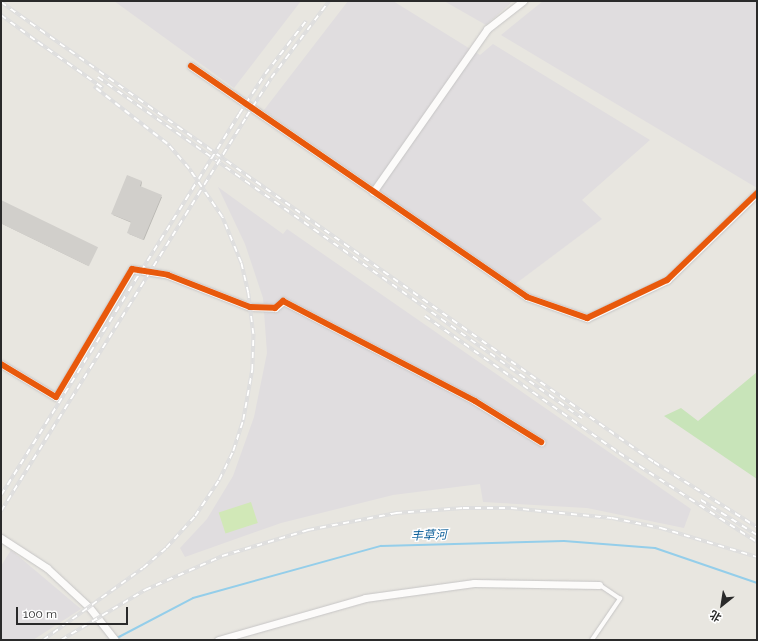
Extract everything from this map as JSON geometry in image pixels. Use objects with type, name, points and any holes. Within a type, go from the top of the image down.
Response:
[{"type":"street","points":[[373,192],[487,30],[522,1]]},
{"type":"street","points":[[191,66],[527,298],[587,318],[668,280],[757,193]]},
{"type":"street","points":[[1,364],[56,397],[132,269],[168,275],[250,307],[275,308],[283,301],[475,401],[541,442]]},
{"type":"street","points":[[1,538],[48,568],[105,624],[115,640]]},
{"type":"street","points":[[218,640],[366,598],[474,583],[599,585]]},
{"type":"lane","points":[[592,640],[620,599],[599,585]]},
{"type":"shaded area","points":[[114,1],[301,1],[234,88]]},
{"type":"shaded area","points":[[348,1],[393,1],[480,55],[493,44],[650,140],[582,200],[602,219],[514,285],[264,110]]},
{"type":"shaded area","points":[[444,1],[513,1],[486,25]]},
{"type":"shaded area","points":[[543,1],[757,1],[757,188],[501,35]]},
{"type":"shaded area","points":[[218,187],[283,234],[287,229],[691,509],[684,528],[587,508],[483,502],[480,484],[393,495],[281,523],[185,557],[180,548],[207,519],[233,476],[254,417],[267,353],[263,298],[245,244]]},
{"type":"shaded area","points":[[11,550],[81,609],[33,640],[1,640],[1,566]]},
{"type":"green space","points":[[757,372],[757,479],[664,416],[681,408],[698,421]]},
{"type":"green space","points":[[251,502],[258,523],[225,533],[219,513]]},
{"type":"building","points":[[127,175],[142,181],[140,186],[162,195],[143,240],[127,233],[131,222],[111,214]]},
{"type":"building","points":[[1,200],[98,247],[89,266],[1,223]]},
{"type":"waterway","name":"丰草河","points":[[115,639],[193,598],[381,546],[564,541],[655,548],[757,583]]},
{"type":"railway","points":[[1,511],[271,78],[329,1]]},
{"type":"railway","points":[[1,2],[654,462],[757,527]]},
{"type":"railway","points":[[1,15],[42,45]]},
{"type":"railway","points":[[1,495],[239,114],[265,74],[306,21]]},
{"type":"railway","points":[[38,42],[103,88]]},
{"type":"railway","points":[[98,77],[582,418]]},
{"type":"railway","points":[[43,640],[143,568],[166,548],[195,516],[219,480],[233,451],[243,420],[252,370],[253,334],[248,293],[241,263],[222,217],[189,169],[167,144],[94,87]]},
{"type":"railway","points":[[425,316],[619,453],[757,542]]},
{"type":"railway","points":[[701,500],[757,535]]},
{"type":"railway","points":[[61,640],[145,590],[222,556],[308,530],[396,513],[463,508],[511,508],[612,518],[661,528],[757,557]]},
{"type":"cycle path","points":[[191,66],[527,297],[587,318],[667,280],[757,193]]},
{"type":"cycle path","points":[[1,364],[56,397],[132,269],[168,275],[250,307],[275,308],[283,301],[475,401],[541,442]]}]
